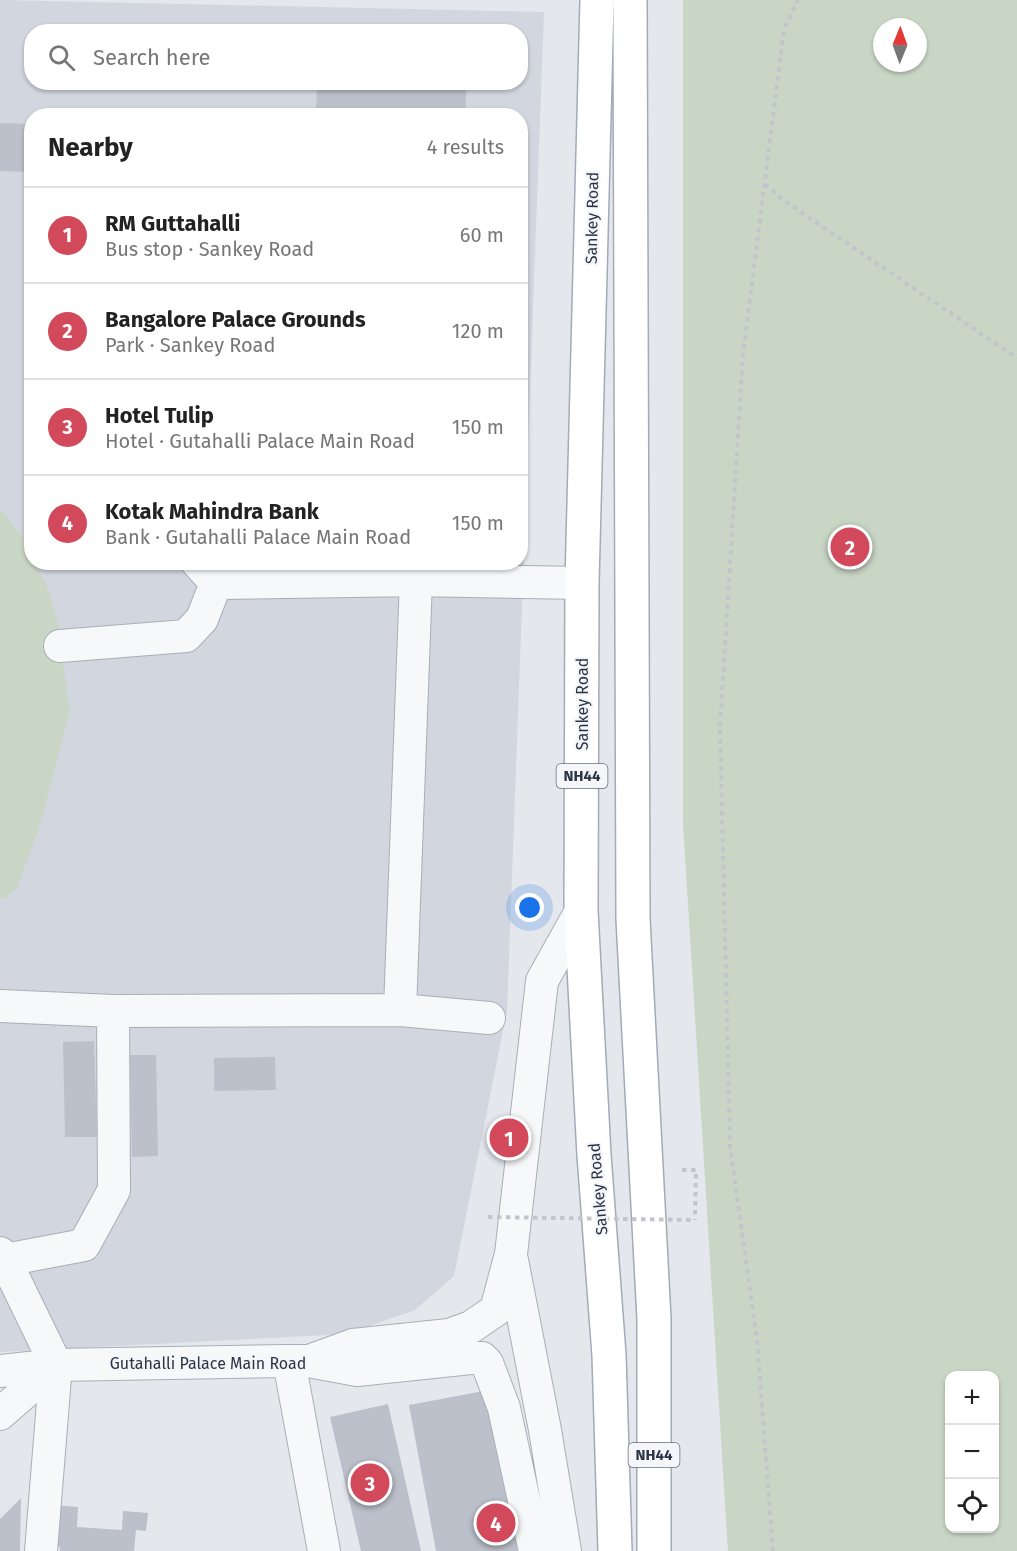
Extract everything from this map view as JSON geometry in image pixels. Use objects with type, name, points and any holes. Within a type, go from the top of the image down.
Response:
[{"type":"main road","name":"Sankey Road","points":[[597,0],[582,583],[581,911],[594,1155],[609,1355],[615,1551]]},
{"type":"main road","name":"NH44","points":[[630,0],[633,919],[654,1319],[654,1551]]},
{"type":"street","points":[[60,646],[186,636],[202,619],[206,573],[582,583]]},
{"type":"street","points":[[400,1010],[416,580]]},
{"type":"street","points":[[324,1551],[298,1361],[353,1345],[448,1335],[471,1327],[496,1310],[511,1254],[542,981],[581,911]]},
{"type":"street","points":[[0,1006],[113,1011],[400,1010],[489,1018]]},
{"type":"street","points":[[41,1551],[56,1365],[3,1257],[84,1245],[114,1190],[113,1011]]},
{"type":"street","points":[[511,1254],[545,1430],[565,1551]]},
{"type":"street","name":"Gutahalli Palace Main Road","points":[[0,1371],[56,1365],[298,1361],[357,1370],[482,1358],[487,1363],[504,1408],[535,1551]]},
{"type":"street","points":[[0,1414],[56,1365]]},
{"type":"path","points":[[773,1551],[757,1340],[730,1146],[720,727],[743,356],[784,29],[798,0]]},
{"type":"path","points":[[765,184],[783,200],[1017,358]]},
{"type":"path","points":[[488,1217],[695,1220],[696,1170],[682,1170]]},
{"type":"shaded area","points":[[0,0],[544,12],[528,444],[528,108],[24,108],[24,570],[523,570],[507,1011],[454,1276],[415,1310],[346,1334],[0,1352]]},
{"type":"green space","points":[[683,0],[1017,0],[1017,1551],[728,1551],[683,823]]},
{"type":"green space","points":[[0,509],[24,540],[24,570],[38,570],[48,589],[61,632],[60,646],[70,710],[40,826],[17,888],[4,898],[0,898]]},
{"type":"building","points":[[317,90],[466,90],[466,108],[316,108]]},
{"type":"building","points":[[0,123],[24,124],[24,172],[0,171]]},
{"type":"building","points":[[94,1041],[97,1137],[65,1137],[63,1042]]},
{"type":"building","points":[[130,1055],[156,1055],[158,1156],[132,1157]]},
{"type":"building","points":[[275,1057],[276,1090],[214,1091],[214,1058]]},
{"type":"building","points":[[489,1390],[518,1551],[436,1551],[409,1405]]},
{"type":"building","points":[[388,1404],[421,1551],[361,1551],[330,1417]]},
{"type":"building","points":[[21,1498],[20,1551],[0,1551],[0,1519]]},
{"type":"building","points":[[53,1505],[78,1507],[77,1527],[122,1530],[123,1511],[148,1513],[146,1531],[136,1530],[134,1551],[60,1551],[60,1547],[44,1546]]},
{"type":"place","name":"Bangalore Palace Grounds","points":[[850,547]]},
{"type":"place","name":"RM Guttahalli","points":[[509,1138]]},
{"type":"place","name":"Hotel Tulip","points":[[370,1483]]},
{"type":"place","name":"Kotak Mahindra Bank","points":[[496,1523]]}]
